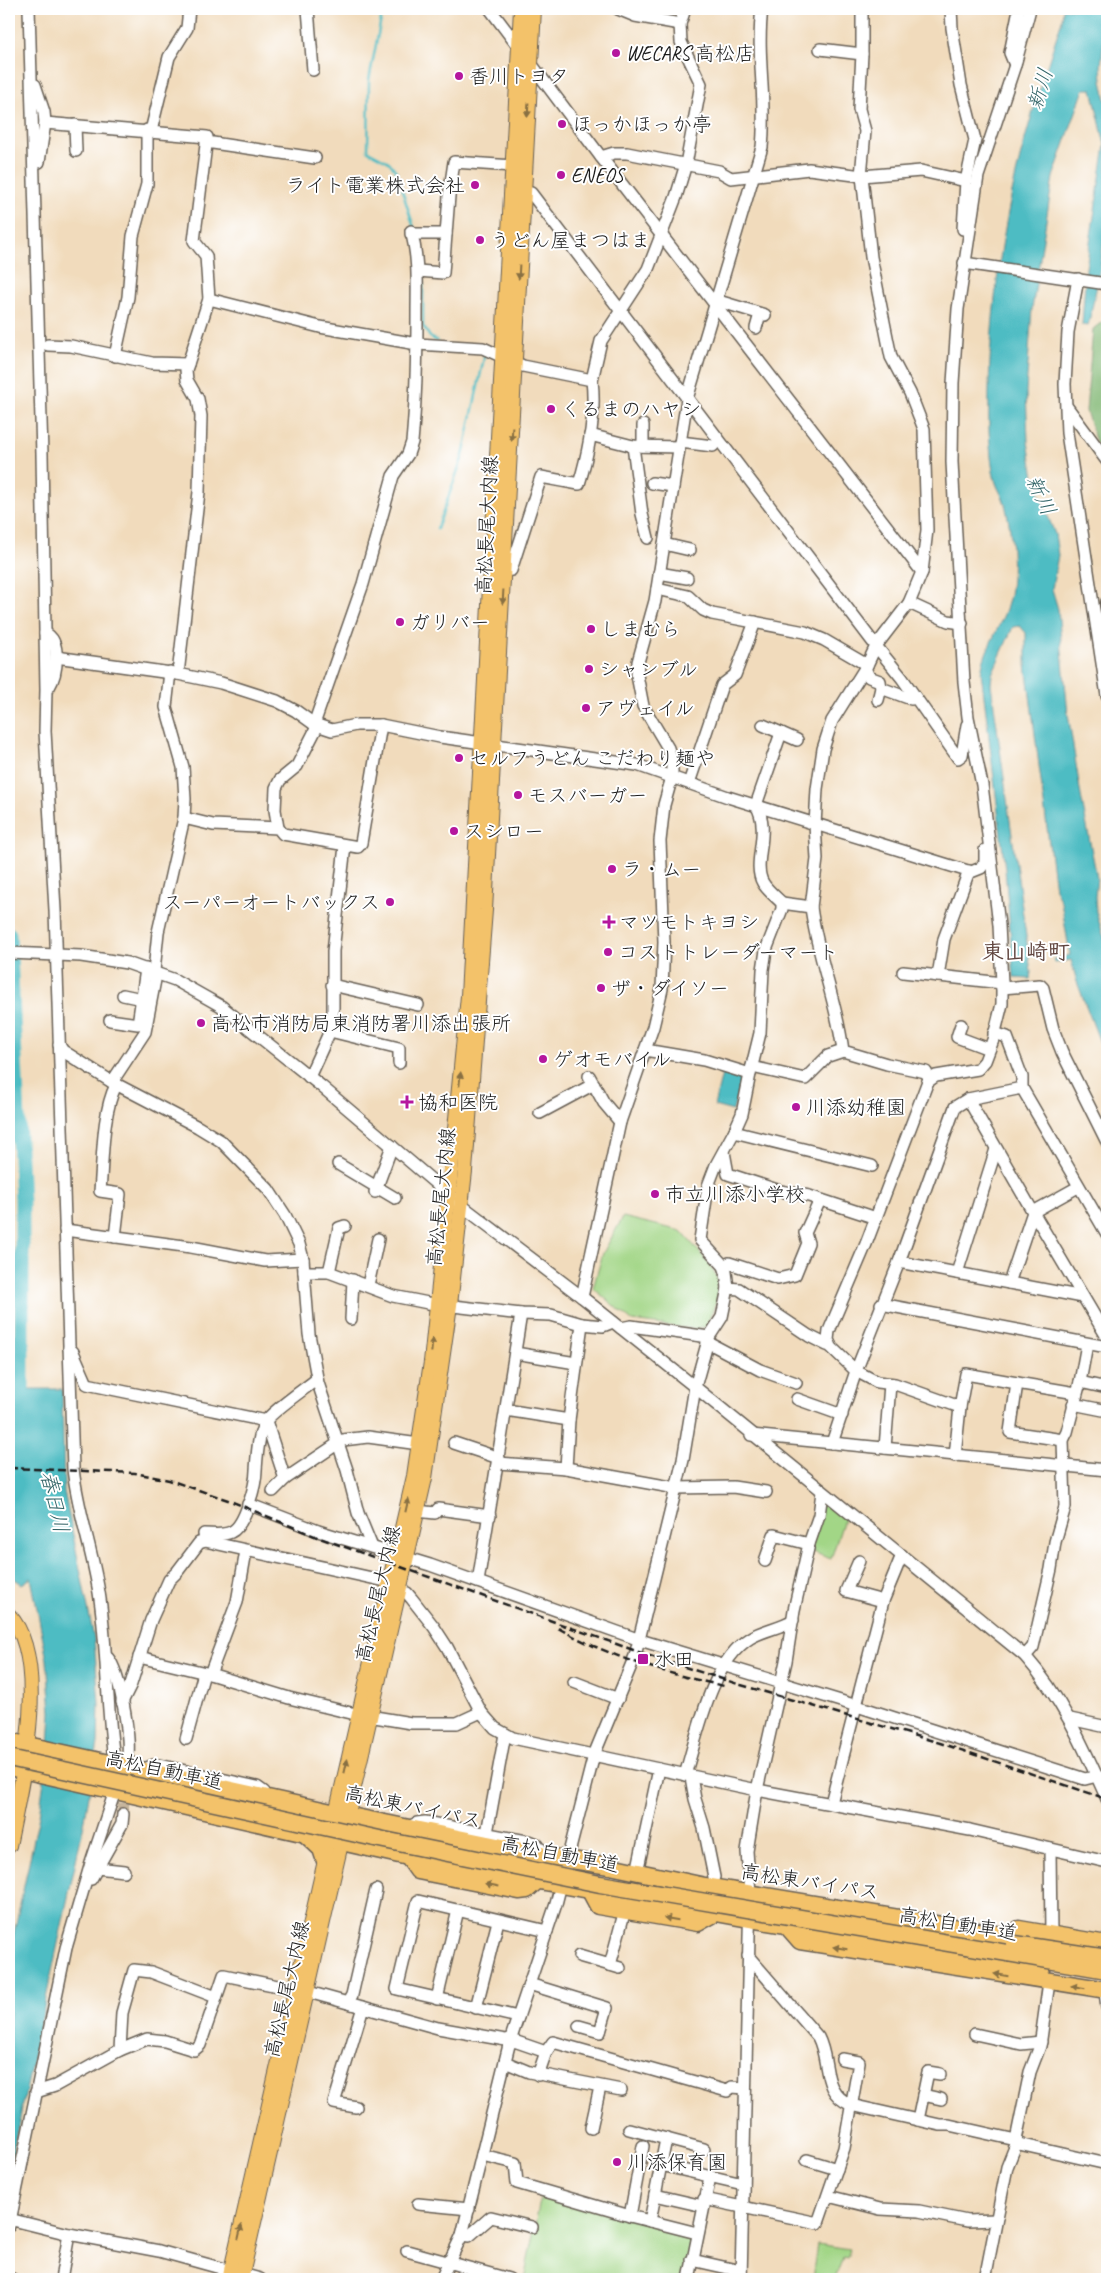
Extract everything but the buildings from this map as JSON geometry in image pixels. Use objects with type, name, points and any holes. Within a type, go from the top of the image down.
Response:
[{"type":"highway","name":"高松東バイパス","points":[[9,1741],[265,1798],[546,1856],[709,1882],[750,1894],[777,1899],[1107,1952]]},
{"type":"highway","name":"高松自動車道","points":[[9,1749],[142,1780],[384,1831],[601,1873],[772,1905],[1107,1958]]},
{"type":"highway","name":"高松自動車道","points":[[9,1758],[384,1840],[600,1884],[1107,1970]]},
{"type":"highway","points":[[22,1770],[408,1857],[786,1925],[1107,1992]]},
{"type":"highway","points":[[304,1833],[321,1849],[325,1861]]},
{"type":"highway","points":[[592,1863],[609,1858],[691,1872],[709,1882]]},
{"type":"highway","points":[[590,1891],[598,1906],[698,1924],[716,1913]]},
{"type":"highway","points":[[777,1899],[789,1891],[797,1891],[1107,1944]]},
{"type":"highway","points":[[954,1960],[1049,1982],[1107,1992]]},
{"type":"main road","name":"高松長尾大内線","points":[[402,1556],[419,1444],[448,1192],[468,996],[504,571],[513,166],[522,9]]},
{"type":"main road","name":"高松長尾大内線","points":[[236,2276],[394,1586],[417,1511],[431,1442],[450,1305],[461,1205],[480,988],[488,743],[509,360],[524,191],[534,9]]},
{"type":"main road","points":[[9,1846],[22,1770],[33,1747],[30,1729],[27,1650],[12,1619]]},
{"type":"main road","name":"高松長尾大内線","points":[[301,1991],[325,1861],[336,1840]]},
{"type":"street","points":[[29,9],[40,380],[46,690],[45,731],[53,955],[59,1045],[73,1469],[76,1494],[95,1568],[106,1656],[111,1765]]},
{"type":"street","points":[[115,356],[128,297],[133,236],[147,184],[149,130],[169,57],[187,28],[189,9]]},
{"type":"street","points":[[308,9],[313,70]]},
{"type":"street","points":[[490,9],[601,157],[662,233],[922,572]]},
{"type":"street","points":[[618,9],[635,16],[680,24]]},
{"type":"street","points":[[504,571],[511,570],[542,476],[579,484],[590,435],[594,398],[592,380],[602,341],[648,269],[685,166],[701,84],[680,42],[680,24],[685,9]]},
{"type":"street","points":[[582,1296],[620,1122],[653,1027],[662,988],[664,942],[660,841],[664,805],[672,777],[671,756],[643,706],[637,675],[638,662],[660,573],[687,399],[762,147],[764,128],[760,31],[762,9]]},
{"type":"street","points":[[844,1051],[833,995],[814,932],[811,907],[817,859],[815,825],[823,749],[832,721],[866,667],[876,646],[909,603],[922,572],[927,530],[924,430],[910,393],[891,357],[871,256],[862,176],[865,131],[859,109],[862,9]]},
{"type":"street","points":[[951,9],[961,85],[976,140],[966,181],[963,232],[967,245]]},
{"type":"street","points":[[1015,65],[1010,53],[1019,9]]},
{"type":"street","points":[[830,1344],[829,1331],[833,1318],[876,1218],[923,1091],[930,1080],[936,1076],[978,1069],[985,1061],[1002,1004],[996,896],[982,785],[968,717],[964,682],[953,432],[953,383],[958,309],[968,264],[967,245],[978,176],[1015,65],[1030,9]]},
{"type":"street","points":[[820,48],[862,54]]},
{"type":"street","points":[[31,74],[44,112],[45,123],[38,164],[34,172]]},
{"type":"street","points":[[45,123],[149,130],[207,137],[194,241],[206,256],[209,298],[188,364],[186,380],[198,399],[201,416],[200,473],[174,673],[166,707],[183,767],[186,799],[184,818],[142,999],[138,1024],[110,1020]]},
{"type":"street","points":[[75,125],[76,151]]},
{"type":"street","points":[[206,142],[315,158]]},
{"type":"street","points":[[601,157],[614,153],[627,153],[679,162],[685,166],[719,171],[731,178],[809,169],[862,176],[921,171],[966,181]]},
{"type":"street","points":[[418,271],[443,273],[454,162],[513,166]]},
{"type":"street","points":[[524,191],[531,193],[916,698],[958,758],[962,755],[968,717]]},
{"type":"street","points":[[381,725],[361,843],[358,847],[283,834],[278,828],[275,810],[276,788],[280,780],[296,766],[316,724],[363,584],[393,476],[408,454],[412,442],[418,344],[418,271],[416,248],[411,232],[446,234]]},
{"type":"street","points":[[968,264],[1103,284]]},
{"type":"street","points":[[1077,279],[1068,332],[1065,384],[1067,433],[1107,696]]},
{"type":"street","points":[[209,298],[320,327],[418,344],[483,348],[509,360],[592,380]]},
{"type":"street","points":[[715,302],[763,315],[756,328]]},
{"type":"street","points":[[37,316],[42,322],[48,345],[44,371],[40,380]]},
{"type":"street","points":[[48,345],[71,346],[152,363],[188,364]]},
{"type":"street","points":[[1067,407],[1107,461]]},
{"type":"street","points":[[643,424],[638,446],[642,514],[648,538]]},
{"type":"street","points":[[590,435],[638,446],[713,446]]},
{"type":"street","points":[[652,483],[673,486]]},
{"type":"street","points":[[664,544],[690,550]]},
{"type":"street","points":[[660,573],[687,578]]},
{"type":"street","points":[[657,589],[688,596],[703,610],[712,614],[806,632],[824,640],[866,667],[869,677],[880,681],[881,688],[878,700]]},
{"type":"street","points":[[1101,648],[1105,637],[1105,605],[1107,602]]},
{"type":"street","points":[[909,603],[948,620],[962,623]]},
{"type":"street","points":[[689,783],[722,685],[735,675],[755,622]]},
{"type":"street","points":[[45,632],[53,640],[56,656],[53,679],[46,690]]},
{"type":"street","points":[[56,656],[174,673],[221,683],[261,695],[296,711],[316,724],[332,730],[356,725],[381,725],[637,765],[815,825],[969,871],[981,868],[985,862],[987,826]]},
{"type":"street","points":[[881,688],[911,699],[916,698]]},
{"type":"street","points":[[763,725],[797,740]]},
{"type":"street","points":[[781,733],[756,806],[763,822],[760,872],[763,883],[782,903],[811,907]]},
{"type":"street","points":[[184,818],[213,824],[278,828]]},
{"type":"street","points":[[309,1076],[330,1031],[333,1012],[333,951],[345,846]]},
{"type":"street","points":[[981,868],[996,896]]},
{"type":"street","points":[[938,976],[944,939],[969,871]]},
{"type":"street","points":[[466,2235],[468,2209],[510,2041],[561,1886],[594,1755],[640,1640],[676,1488],[695,1387],[708,1339],[722,1317],[728,1288],[724,1266],[700,1240],[708,1186],[716,1165],[742,1114],[760,1033],[763,970],[766,950],[782,903]]},
{"type":"street","points":[[9,953],[112,960],[150,970],[194,990],[221,1006],[309,1076],[461,1205],[582,1296],[1025,1656],[1054,1692],[1070,1719],[1104,1787]]},
{"type":"street","points":[[114,1237],[120,1194],[100,1191],[110,1096],[114,1084],[145,1032],[155,980],[150,970]]},
{"type":"street","points":[[902,972],[1002,986],[1040,985],[1043,988],[1053,1029],[1062,1052],[1107,1142]]},
{"type":"street","points":[[332,985],[418,1005]]},
{"type":"street","points":[[123,995],[142,999]]},
{"type":"street","points":[[961,1025],[956,1037],[989,1049]]},
{"type":"street","points":[[330,1031],[399,1048],[399,1062]]},
{"type":"street","points":[[994,1033],[1007,1037],[1022,1077],[1022,1088],[1107,1234]]},
{"type":"street","points":[[59,1045],[63,1051],[114,1084],[198,1126],[221,1141],[268,1189],[285,1215],[299,1244],[303,1259],[310,1340],[317,1379],[339,1444],[353,1499],[372,1547]]},
{"type":"street","points":[[645,1050],[704,1060],[751,1071],[806,1079],[828,1056],[844,1051],[887,1064],[926,1072],[930,1080]]},
{"type":"street","points":[[540,1113],[592,1080],[604,1103],[620,1122]]},
{"type":"street","points":[[832,1443],[856,1371],[899,1262],[955,1107],[968,1099],[1022,1088]]},
{"type":"street","points":[[968,1099],[1107,1337]]},
{"type":"street","points":[[734,1132],[872,1166]]},
{"type":"street","points":[[376,1189],[392,1146]]},
{"type":"street","points":[[956,1273],[996,1149]]},
{"type":"street","points":[[724,1152],[728,1174],[876,1218]]},
{"type":"street","points":[[338,1164],[376,1189],[395,1198]]},
{"type":"street","points":[[1009,1283],[1033,1212],[1078,1187]]},
{"type":"street","points":[[724,1266],[729,1263],[778,1278],[795,1275],[808,1243],[805,1233],[820,1200]]},
{"type":"street","points":[[330,1272],[339,1228],[344,1226]]},
{"type":"street","points":[[65,1230],[191,1247],[265,1261],[303,1259]]},
{"type":"street","points":[[368,1285],[378,1239]]},
{"type":"street","points":[[899,1262],[1083,1297]]},
{"type":"street","points":[[304,1272],[330,1272],[393,1296],[436,1304],[521,1314],[551,1315],[582,1324],[631,1326],[708,1339],[760,1370],[796,1384]]},
{"type":"street","points":[[351,1319],[353,1280]]},
{"type":"street","points":[[728,1288],[738,1289],[809,1336],[830,1344],[856,1371],[877,1382],[890,1384],[960,1407]]},
{"type":"street","points":[[881,1304],[1107,1347]]},
{"type":"street","points":[[478,1582],[521,1314]]},
{"type":"street","points":[[566,1468],[569,1420],[582,1324]]},
{"type":"street","points":[[1025,1656],[1033,1648],[1051,1569],[1055,1542],[1065,1507],[1063,1440],[1067,1432],[1087,1344]]},
{"type":"street","points":[[68,1348],[73,1352],[87,1384],[266,1420]]},
{"type":"street","points":[[515,1353],[576,1363]]},
{"type":"street","points":[[955,1456],[960,1407],[966,1374],[1076,1393],[1107,1388]]},
{"type":"street","points":[[205,1541],[204,1534],[224,1534],[236,1529],[248,1504],[256,1471],[257,1450],[266,1420],[317,1379]]},
{"type":"street","points":[[1017,1383],[1010,1432],[1063,1440]]},
{"type":"street","points":[[885,1448],[890,1384]]},
{"type":"street","points":[[1076,1393],[1103,1410]]},
{"type":"street","points":[[797,1399],[842,1415]]},
{"type":"street","points":[[506,1410],[569,1420]]},
{"type":"street","points":[[266,1420],[285,1479]]},
{"type":"street","points":[[751,1435],[1107,1470]]},
{"type":"street","points":[[273,1491],[285,1479],[343,1440],[368,1437],[419,1444]]},
{"type":"street","points":[[454,1444],[499,1460],[566,1468],[676,1488],[734,1487],[766,1492]]},
{"type":"street","points":[[692,2260],[741,2275],[750,1894],[747,1851],[757,1790],[809,1544],[819,1515],[822,1492]]},
{"type":"street","points":[[248,1504],[318,1531],[402,1556],[640,1640],[1085,1778],[1104,1787]]},
{"type":"street","points":[[417,1511],[435,1513],[438,1509],[490,1516]]},
{"type":"street","points":[[765,1561],[774,1535],[809,1544]]},
{"type":"street","points":[[122,1702],[131,1684],[154,1611],[169,1580],[199,1543],[205,1541],[394,1586],[407,1593],[447,1647],[482,1712],[495,1728],[513,1738],[757,1790],[961,1828],[1107,1862]]},
{"type":"street","points":[[186,1738],[207,1673],[237,1602],[246,1551]]},
{"type":"street","points":[[831,1804],[883,1601],[902,1555]]},
{"type":"street","points":[[858,1561],[846,1591],[883,1601]]},
{"type":"street","points":[[709,1882],[704,1828],[688,1776],[712,1691],[723,1666],[736,1650],[751,1637],[793,1620]]},
{"type":"street","points":[[106,1656],[114,1665],[130,1740],[128,1755]]},
{"type":"street","points":[[138,1657],[207,1673],[289,1698],[411,1723],[457,1723],[482,1712]]},
{"type":"street","points":[[574,1682],[618,1699]]},
{"type":"street","points":[[1070,1719],[1107,1727]]},
{"type":"street","points":[[487,1833],[505,1734]]},
{"type":"street","points":[[639,1863],[659,1769]]},
{"type":"street","points":[[110,1790],[84,1891],[66,1948],[9,2222],[159,2251],[236,2276],[260,2279]]},
{"type":"street","points":[[84,1891],[122,1824],[123,1814]]},
{"type":"street","points":[[407,1828],[420,1822],[425,1822],[532,1842],[537,1844],[546,1856]]},
{"type":"street","points":[[1050,1849],[1051,1934]]},
{"type":"street","points":[[97,1868],[124,1871]]},
{"type":"street","points":[[348,2002],[352,1995],[376,1890]]},
{"type":"street","points":[[518,2017],[397,1989],[418,1901],[547,1931]]},
{"type":"street","points":[[437,1998],[458,1910]]},
{"type":"street","points":[[580,1956],[615,1967],[625,1910]]},
{"type":"street","points":[[476,2008],[498,1920]]},
{"type":"street","points":[[748,1956],[818,2037],[822,2044],[828,2081],[840,2100],[851,2105],[1017,2141],[1019,2144],[1048,2152],[1107,2164]]},
{"type":"street","points":[[120,2050],[122,2013],[134,1970],[151,1972],[216,1997]]},
{"type":"street","points":[[36,2092],[55,2086],[120,2050],[147,2039],[165,2041],[194,2050],[200,2045],[224,1975],[348,2002],[438,2028],[517,2042],[546,2052]]},
{"type":"street","points":[[985,2279],[1007,2167],[1017,2141],[1030,2072],[1041,2042],[1049,1982]]},
{"type":"street","points":[[529,1984],[607,2008],[600,2032],[579,2026]]},
{"type":"street","points":[[356,2108],[334,2103],[363,2007]]},
{"type":"street","points":[[975,2034],[1021,2044],[1041,2042]]},
{"type":"street","points":[[538,2075],[546,2052],[553,2042],[727,2091],[732,2086],[745,2088]]},
{"type":"street","points":[[655,2195],[742,2207],[818,2223],[846,2139],[851,2105],[863,2063],[842,2059]]},
{"type":"street","points":[[505,2062],[538,2075],[620,2090]]},
{"type":"street","points":[[918,2120],[928,2072],[940,2074]]},
{"type":"street","points":[[591,2128],[600,2087]]},
{"type":"street","points":[[923,2095],[941,2099]]},
{"type":"street","points":[[629,2129],[704,2149]]},
{"type":"street","points":[[650,2221],[666,2139]]},
{"type":"street","points":[[630,2216],[643,2146]]},
{"type":"street","points":[[482,2155],[515,2163],[517,2182],[630,2216],[697,2233]]},
{"type":"street","points":[[807,2160],[837,2168]]},
{"type":"street","points":[[661,2165],[743,2184]]},
{"type":"street","points":[[689,2279],[710,2177]]},
{"type":"street","points":[[828,2196],[880,2209],[918,2211],[967,2221],[996,2220]]},
{"type":"street","points":[[418,2204],[468,2209]]},
{"type":"street","points":[[441,2279],[448,2263],[466,2235],[491,2217],[532,2227]]},
{"type":"street","points":[[61,2279],[69,2234]]},
{"type":"street","points":[[407,2251],[509,2279]]},
{"type":"green space","points":[[1107,318],[1107,459],[1097,446],[1086,411],[1093,329]]},
{"type":"green space","points":[[623,1217],[681,1231],[709,1263],[718,1280],[717,1299],[706,1327],[694,1329],[632,1321],[593,1288],[603,1253]]},
{"type":"green space","points":[[823,1500],[845,1516],[831,1559],[810,1551]]},
{"type":"green space","points":[[541,2196],[697,2235],[691,2279],[524,2279]]},
{"type":"green space","points":[[817,2244],[850,2249],[847,2258],[843,2257],[835,2279],[812,2279]]},
{"type":"water","points":[[1063,9],[1107,9],[1101,66],[1107,106],[1107,211],[1100,272],[1088,326],[1082,325],[1086,268],[1105,145],[1092,89],[1084,89],[1053,177],[1032,309],[1026,391],[1028,442],[1035,483],[1055,534],[1058,555],[1052,589],[1058,609],[1068,714],[1097,878],[1096,912],[1107,947],[1107,1061],[1077,982],[1071,960],[1055,963],[1054,959],[1070,955],[1061,902],[1055,889],[1026,665],[1026,633],[1020,626],[1013,627],[992,674],[991,684],[1031,972],[1030,979],[1014,978],[1005,869],[981,672],[987,652],[1004,615],[1010,595],[1012,572],[1009,526],[1005,504],[994,474],[989,431],[992,328],[1000,259],[1020,158],[1062,20]]},
{"type":"water","points":[[722,1074],[741,1078],[733,1111],[714,1106]]},
{"type":"water","points":[[9,1389],[62,1389],[64,1491],[94,1638],[99,1704],[98,1743],[85,1819],[9,2169],[9,1956],[39,1816],[49,1745],[51,1712],[47,1660],[31,1578],[22,1584],[9,1575]]},
{"type":"waterway","points":[[383,9],[369,80],[368,151],[389,162],[396,171],[414,228]]},
{"type":"waterway","points":[[423,277],[423,326],[430,337],[437,341]]},
{"type":"waterway","points":[[437,529],[463,456],[485,353]]},
{"type":"waterway","name":"春日川","points":[[9,934],[22,1201],[22,1409]]},
{"type":"tunnel","points":[[123,1814],[125,1787]]},
{"type":"railway","points":[[9,1468],[135,1473],[169,1480],[228,1500],[317,1537],[650,1656],[741,1685],[940,1743],[1107,1799]]},
{"type":"railway","points":[[558,1628],[578,1639],[618,1656],[680,1676],[724,1686]]},
{"type":"place","name":"WECARS 高松店","points":[[616,53]]},
{"type":"place","name":"香川トヨタ","points":[[459,76]]},
{"type":"place","name":"ほっかほっか亭","points":[[562,124]]},
{"type":"place","name":"ENEOS","points":[[561,175]]},
{"type":"place","name":"ライト電業株式会社","points":[[475,185]]},
{"type":"place","name":"うどん屋まつはま","points":[[480,240]]},
{"type":"place","name":"くるまのハヤシ","points":[[551,409]]},
{"type":"place","name":"ガリバー","points":[[400,622]]},
{"type":"place","name":"しまむら","points":[[591,629]]},
{"type":"place","name":"シャンブル","points":[[589,669]]},
{"type":"place","name":"アヴェイル","points":[[586,708]]},
{"type":"place","name":"セルフうどん こだわり麺や","points":[[459,758]]},
{"type":"place","name":"モスバーガー","points":[[518,795]]},
{"type":"place","name":"スシロー","points":[[454,831]]},
{"type":"place","name":"ラ・ムー","points":[[612,869]]},
{"type":"place","name":"スーパーオートバックス","points":[[390,902]]},
{"type":"place","name":"マツモトキヨシ","points":[[609,922]]},
{"type":"place","name":"コストトレーダーマート","points":[[608,952]]},
{"type":"place","name":"ザ・ダイソー","points":[[601,988]]},
{"type":"place","name":"高松市消防局東消防署川添出張所","points":[[201,1023]]},
{"type":"place","name":"ゲオモバイル","points":[[543,1059]]},
{"type":"place","name":"協和医院","points":[[407,1102]]},
{"type":"place","name":"川添幼稚園","points":[[796,1107]]},
{"type":"place","name":"市立川添小学校","points":[[655,1194]]},
{"type":"place","name":"水田","points":[[643,1659]]},
{"type":"place","name":"川添保育園","points":[[617,2162]]},
{"type":"district","name":"東山崎町","points":[[1026,952]]},
{"type":"water label","name":"新川","points":[[1040,89]]},
{"type":"water label","name":"新川","points":[[1041,495]]}]
